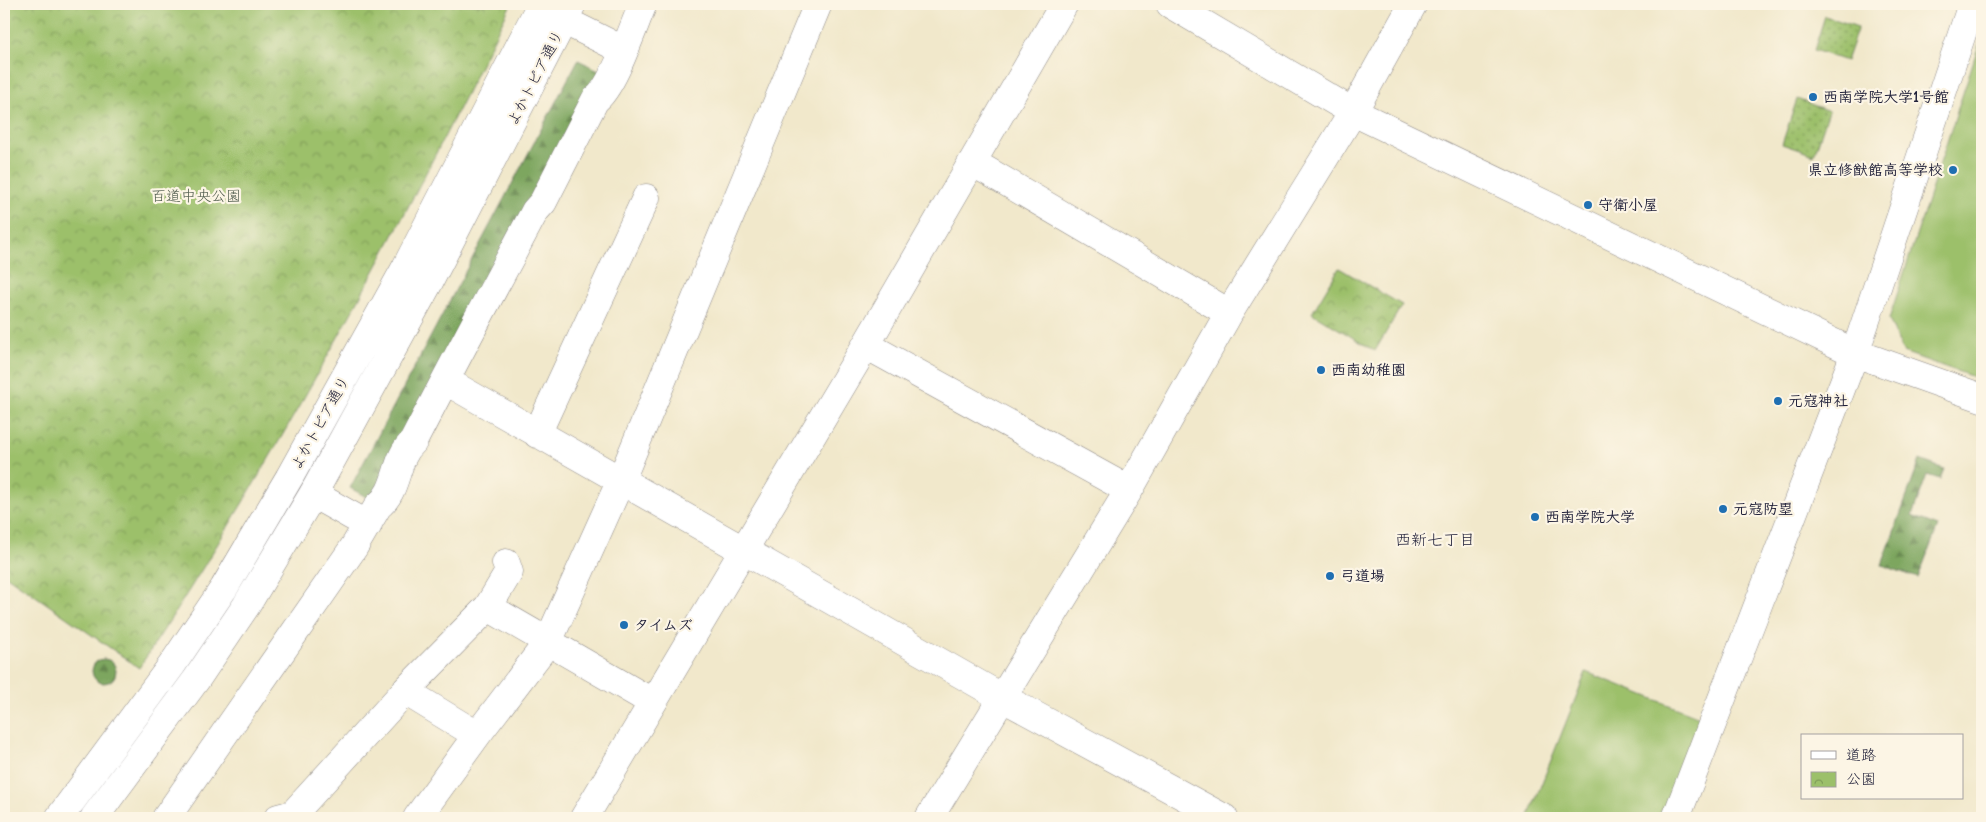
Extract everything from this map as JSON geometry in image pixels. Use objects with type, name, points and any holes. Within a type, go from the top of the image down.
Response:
[{"type":"street","name":"よかトピア通り","points":[[59,818],[172,665],[224,588],[284,486],[406,267],[541,4]]},
{"type":"street","points":[[166,818],[368,525],[394,483],[396,469],[407,447],[413,442],[478,315],[497,285],[535,212],[543,202],[595,100],[604,94],[644,4]]},
{"type":"street","points":[[417,818],[476,735],[548,642],[621,480],[818,4]]},
{"type":"street","points":[[584,818],[742,549],[866,345],[1064,4]]},
{"type":"street","points":[[1170,4],[1353,112],[1855,354],[1982,398]]},
{"type":"street","points":[[930,818],[1129,490],[1230,312],[1353,112],[1413,4]]},
{"type":"street","points":[[1676,818],[1855,354],[1972,4]]},
{"type":"street","name":"よかトピア通り","points":[[94,818],[176,708],[230,631],[313,494],[432,278],[568,12]]},
{"type":"street","points":[[568,12],[623,50]]},
{"type":"street","points":[[972,162],[1230,312]]},
{"type":"street","points":[[537,434],[646,198]]},
{"type":"street","points":[[866,345],[1129,490]]},
{"type":"street","points":[[454,385],[1003,698],[1217,817]]},
{"type":"street","points":[[313,494],[368,525]]},
{"type":"street","points":[[278,818],[292,814],[405,691],[488,607],[509,572],[506,563]]},
{"type":"street","points":[[488,607],[652,702]]},
{"type":"street","points":[[405,691],[476,735]]},
{"type":"green space","name":"百道中央公園","points":[[4,4],[511,4],[425,174],[336,342],[191,588],[139,668],[4,574]]},
{"type":"green space","points":[[1825,16],[1858,27],[1846,61],[1814,50]]},
{"type":"green space","name":"県立修猷館高等学校","points":[[1982,35],[1982,380],[1903,352],[1889,319]]},
{"type":"green space","points":[[578,60],[603,72],[372,500],[350,488]]},
{"type":"green space","points":[[1797,99],[1829,111],[1814,155],[1782,144]]},
{"type":"green space","points":[[1339,268],[1402,305],[1375,351],[1312,313]]},
{"type":"green space","points":[[1920,460],[1944,469],[1940,479],[1927,475],[1912,516],[1938,526],[1918,578],[1882,565]]},
{"type":"green space","points":[[104,659],[113,662],[116,671],[113,680],[104,683],[95,680],[92,671],[95,662]]},
{"type":"green space","points":[[1586,672],[1702,718],[1666,818],[1528,818]]},
{"type":"place","name":"西南学院大学1号館","points":[[1813,97]]},
{"type":"place","name":"県立修猷館高等学校","points":[[1953,170]]},
{"type":"place","name":"守衛小屋","points":[[1588,205]]},
{"type":"place","name":"西南幼稚園","points":[[1321,370]]},
{"type":"place","name":"元寇神社","points":[[1778,401]]},
{"type":"place","name":"元寇防塁","points":[[1723,509]]},
{"type":"place","name":"西南学院大学","points":[[1535,517]]},
{"type":"place","name":"弓道場","points":[[1330,576]]},
{"type":"place","name":"タイムズ","points":[[624,625]]},
{"type":"district","name":"西新七丁目","points":[[1435,539]]}]
